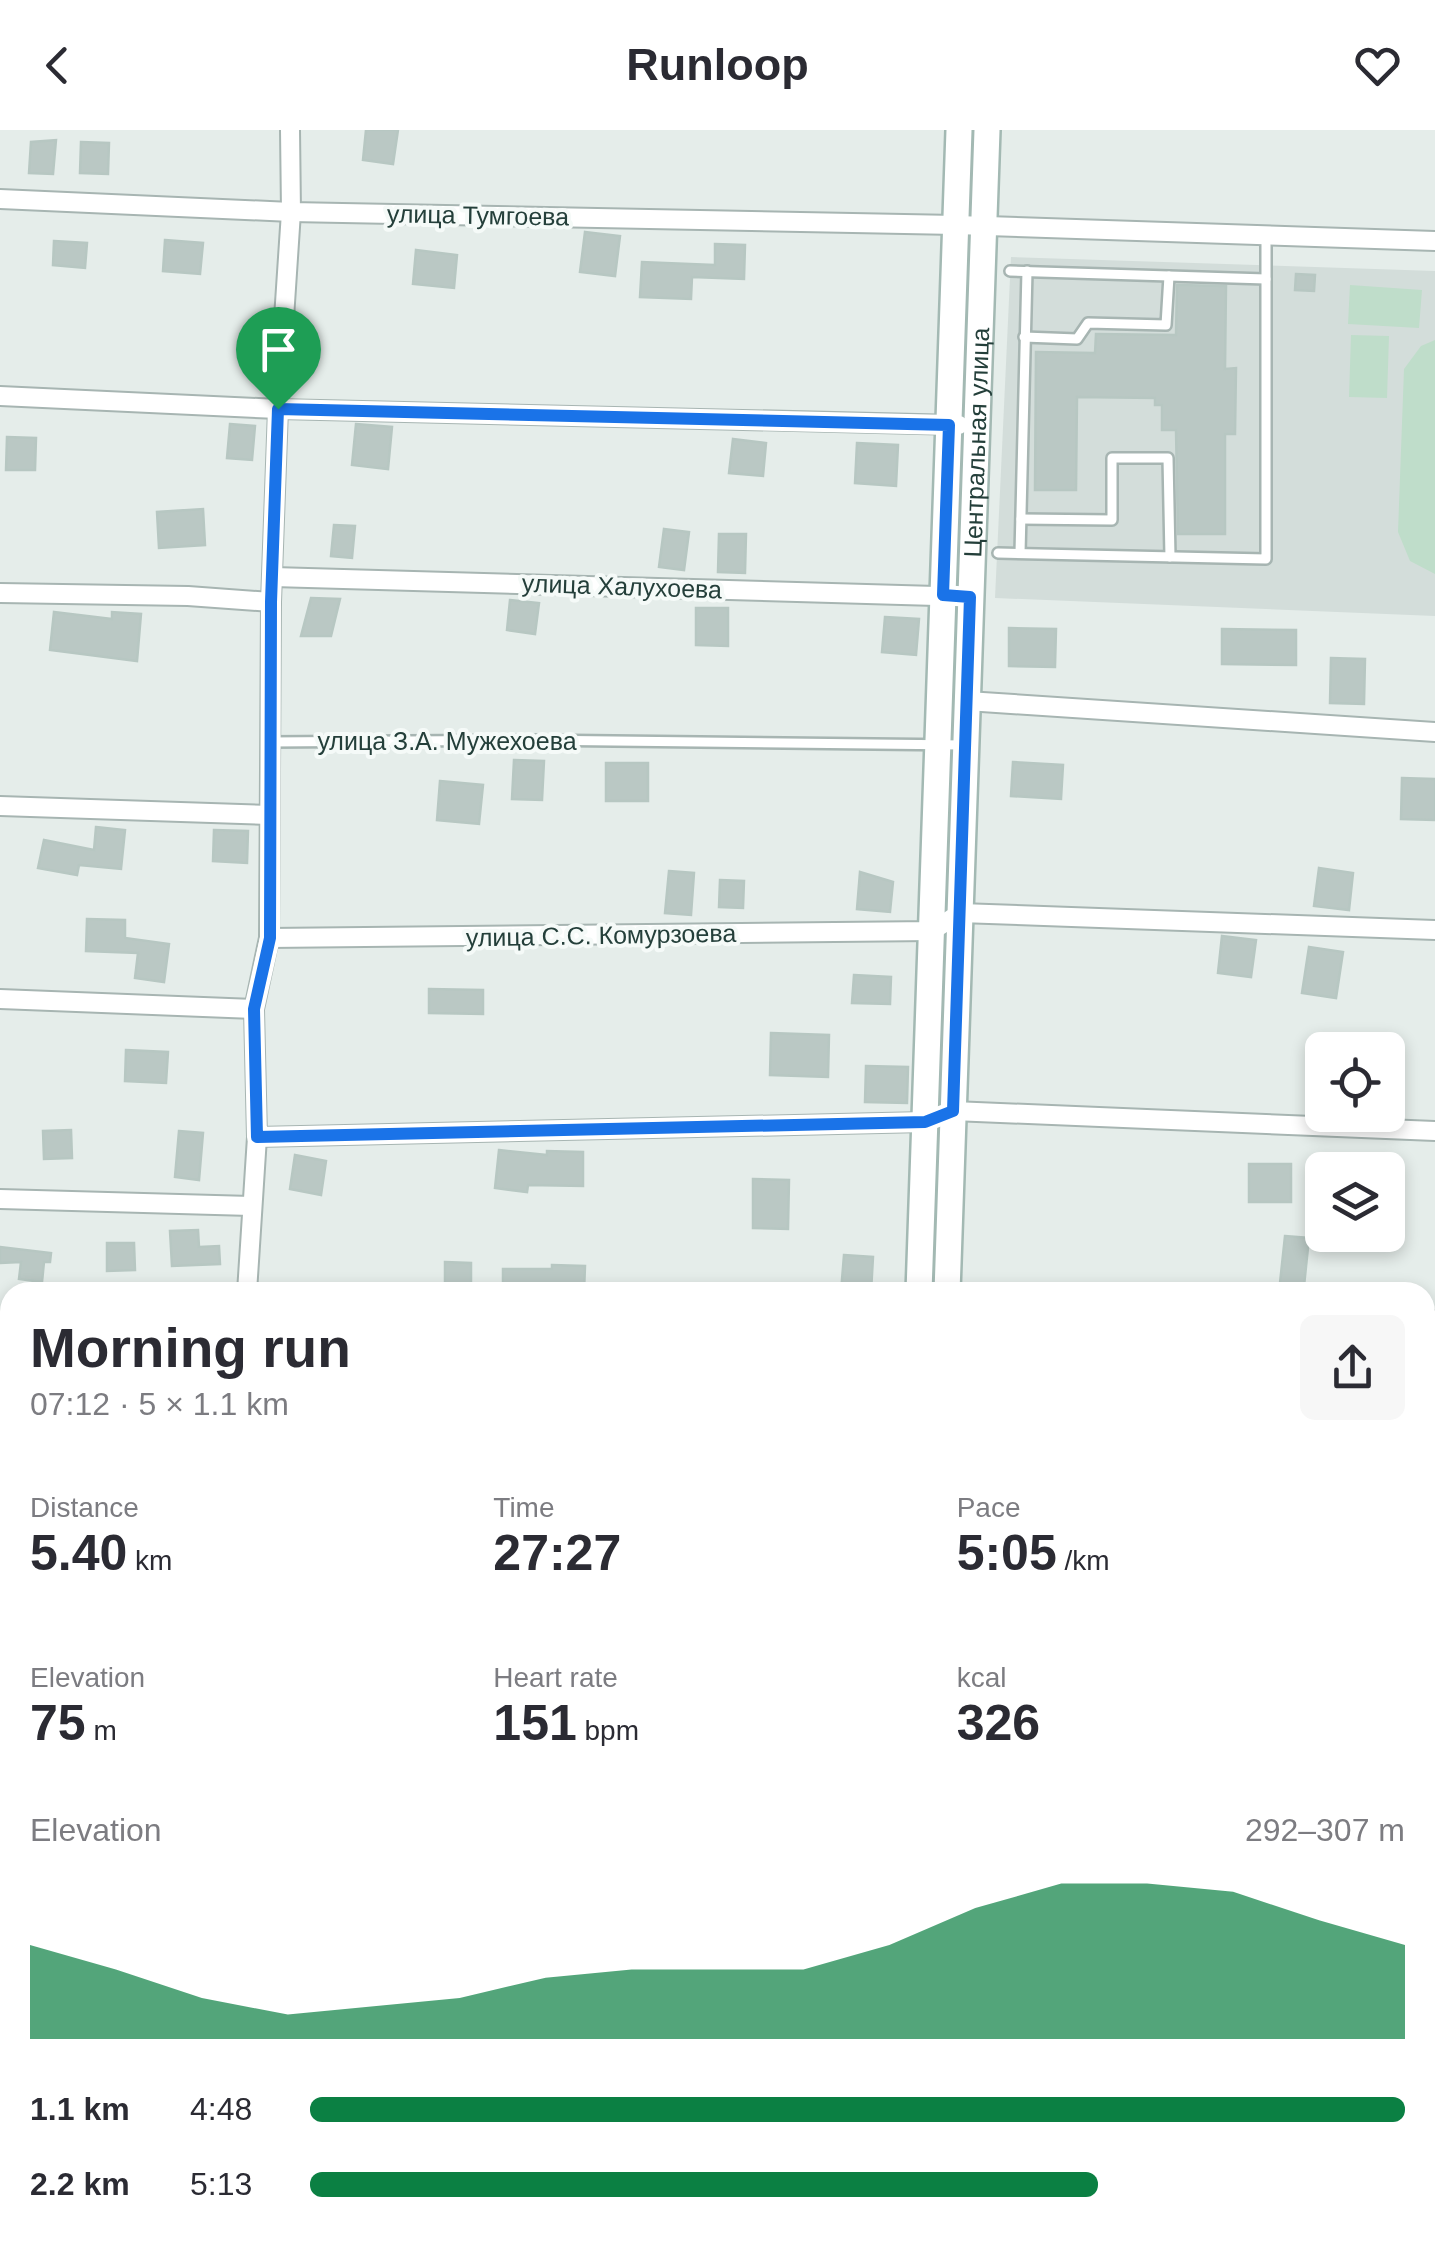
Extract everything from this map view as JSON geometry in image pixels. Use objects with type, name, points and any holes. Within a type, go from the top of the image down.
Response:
[{"type":"street","points":[[247,1282],[257,1137],[254,1009],[270,938],[271,602],[291,212],[290,130]]},
{"type":"street","name":"Центральная улица","points":[[920,1282],[959,130]]},
{"type":"street","name":"Центральная улица","points":[[947,1282],[987,130]]},
{"type":"street","name":"улица Тумгоева","points":[[0,199],[291,212],[956,225],[1435,241]]},
{"type":"street","points":[[0,396],[278,409],[977,426]]},
{"type":"street","name":"улица Халухоева","points":[[273,577],[970,597]]},
{"type":"street","points":[[0,593],[188,596],[271,602]]},
{"type":"street","points":[[967,701],[1435,732]]},
{"type":"street","points":[[0,806],[269,815]]},
{"type":"street","points":[[932,931],[960,912],[1435,930]]},
{"type":"street","name":"улица С.С. Комурзоева","points":[[270,938],[932,931]]},
{"type":"street","points":[[0,999],[254,1009]]},
{"type":"street","points":[[257,1137],[925,1122],[953,1111],[1435,1131]]},
{"type":"street","points":[[0,1199],[251,1206]]},
{"type":"lane","points":[[998,553],[1266,559],[1266,236]]},
{"type":"lane","points":[[1010,271],[1266,279]]},
{"type":"lane","points":[[1020,554],[1027,272]]},
{"type":"lane","points":[[1024,338],[1077,339],[1088,323],[1166,325],[1169,276]]},
{"type":"lane","points":[[1021,519],[1112,520],[1112,458],[1168,458],[1170,557]]},
{"type":"lane","name":"улица З.А. Мужехоева","points":[[270,742],[528,740],[966,746]]},
{"type":"shaded area","points":[[1011,257],[1435,271],[1435,616],[995,598]]},
{"type":"green space","points":[[1350,285],[1422,290],[1419,328],[1348,324]]},
{"type":"green space","points":[[1351,335],[1389,336],[1387,398],[1349,397]]},
{"type":"green space","points":[[1435,340],[1435,574],[1410,561],[1398,532],[1404,369],[1421,346]]},
{"type":"building","points":[[366,130],[398,130],[393,164],[363,160]]},
{"type":"building","points":[[56,140],[53,174],[29,173],[31,142]]},
{"type":"building","points":[[81,142],[109,143],[108,174],[80,173]]},
{"type":"building","points":[[585,232],[620,236],[615,276],[580,272]]},
{"type":"building","points":[[165,240],[203,243],[200,274],[163,271]]},
{"type":"building","points":[[54,241],[87,243],[85,268],[53,265]]},
{"type":"building","points":[[715,244],[745,245],[744,279],[692,277],[691,299],[640,297],[642,262],[715,265]]},
{"type":"building","points":[[416,250],[457,255],[454,288],[413,284]]},
{"type":"building","points":[[1296,274],[1315,275],[1314,291],[1295,290]]},
{"type":"building","points":[[1177,285],[1226,286],[1225,369],[1236,368],[1235,434],[1225,434],[1225,534],[1178,534],[1176,430],[1162,430],[1162,405],[1155,405],[1155,398],[1077,397],[1076,490],[1035,490],[1036,352],[1095,353],[1096,334],[1176,335]]},
{"type":"building","points":[[230,424],[255,426],[252,460],[227,458]]},
{"type":"building","points":[[356,424],[392,427],[388,469],[352,465]]},
{"type":"building","points":[[7,437],[36,438],[35,470],[6,470]]},
{"type":"building","points":[[733,439],[766,443],[763,476],[729,473]]},
{"type":"building","points":[[857,443],[898,445],[896,486],[855,483]]},
{"type":"building","points":[[203,509],[205,545],[159,548],[157,512]]},
{"type":"building","points":[[334,525],[355,526],[352,558],[331,556]]},
{"type":"building","points":[[664,529],[689,532],[684,570],[659,567]]},
{"type":"building","points":[[719,534],[746,534],[745,573],[718,572]]},
{"type":"building","points":[[311,598],[340,599],[331,636],[301,636]]},
{"type":"building","points":[[510,600],[539,603],[535,634],[507,630]]},
{"type":"building","points":[[696,608],[728,608],[728,646],[696,645]]},
{"type":"building","points":[[54,612],[112,619],[112,612],[141,614],[137,661],[50,650]]},
{"type":"building","points":[[885,617],[919,619],[916,655],[882,652]]},
{"type":"building","points":[[1009,628],[1056,629],[1055,667],[1009,666]]},
{"type":"building","points":[[1222,629],[1296,630],[1296,665],[1222,664]]},
{"type":"building","points":[[1331,658],[1365,659],[1364,704],[1330,703]]},
{"type":"building","points":[[514,760],[544,761],[542,800],[512,799]]},
{"type":"building","points":[[1013,762],[1063,765],[1061,799],[1011,796]]},
{"type":"building","points":[[606,763],[648,763],[648,801],[606,801]]},
{"type":"building","points":[[1402,778],[1435,779],[1435,820],[1401,819]]},
{"type":"building","points":[[440,781],[483,785],[479,824],[437,820]]},
{"type":"building","points":[[96,827],[125,830],[121,869],[79,865],[77,875],[38,868],[44,840],[94,850]]},
{"type":"building","points":[[214,830],[248,831],[247,863],[213,861]]},
{"type":"building","points":[[1319,868],[1353,873],[1349,910],[1314,906]]},
{"type":"building","points":[[669,871],[694,873],[691,915],[665,913]]},
{"type":"building","points":[[860,872],[893,882],[890,912],[857,909]]},
{"type":"building","points":[[720,880],[744,881],[743,908],[719,907]]},
{"type":"building","points":[[87,919],[125,920],[125,938],[169,944],[164,982],[135,978],[138,953],[86,951]]},
{"type":"building","points":[[1222,936],[1256,940],[1251,977],[1218,973]]},
{"type":"building","points":[[1309,947],[1343,952],[1336,998],[1302,993]]},
{"type":"building","points":[[854,975],[891,977],[890,1004],[852,1003]]},
{"type":"building","points":[[429,989],[483,990],[483,1014],[429,1013]]},
{"type":"building","points":[[771,1033],[829,1035],[828,1077],[770,1075]]},
{"type":"building","points":[[126,1050],[168,1052],[166,1083],[125,1081]]},
{"type":"building","points":[[866,1066],[908,1067],[907,1103],[865,1102]]},
{"type":"building","points":[[71,1130],[72,1158],[44,1159],[43,1131]]},
{"type":"building","points":[[179,1131],[203,1133],[199,1180],[175,1177]]},
{"type":"building","points":[[499,1150],[547,1155],[547,1151],[583,1152],[583,1186],[528,1185],[527,1192],[495,1188]]},
{"type":"building","points":[[295,1155],[326,1161],[321,1195],[290,1189]]},
{"type":"building","points":[[1249,1164],[1291,1164],[1291,1202],[1249,1202]]},
{"type":"building","points":[[753,1179],[789,1180],[788,1229],[753,1228]]},
{"type":"building","points":[[198,1230],[199,1247],[219,1246],[220,1264],[172,1266],[170,1231]]},
{"type":"building","points":[[1285,1236],[1305,1238],[1304,1282],[1280,1282]]},
{"type":"building","points":[[107,1243],[134,1243],[135,1270],[107,1271]]},
{"type":"building","points":[[0,1247],[51,1253],[50,1262],[44,1262],[42,1282],[19,1279],[21,1262],[0,1263]]},
{"type":"building","points":[[844,1255],[873,1257],[872,1282],[842,1282]]},
{"type":"building","points":[[445,1262],[471,1263],[471,1282],[445,1282]]},
{"type":"building","points":[[552,1265],[585,1266],[584,1282],[503,1282],[503,1269],[552,1269]]},
{"type":"route","points":[[278,409],[949,425],[943,595],[970,597],[953,1111],[925,1122],[257,1137],[254,1009],[270,938],[271,602],[278,409]]}]
